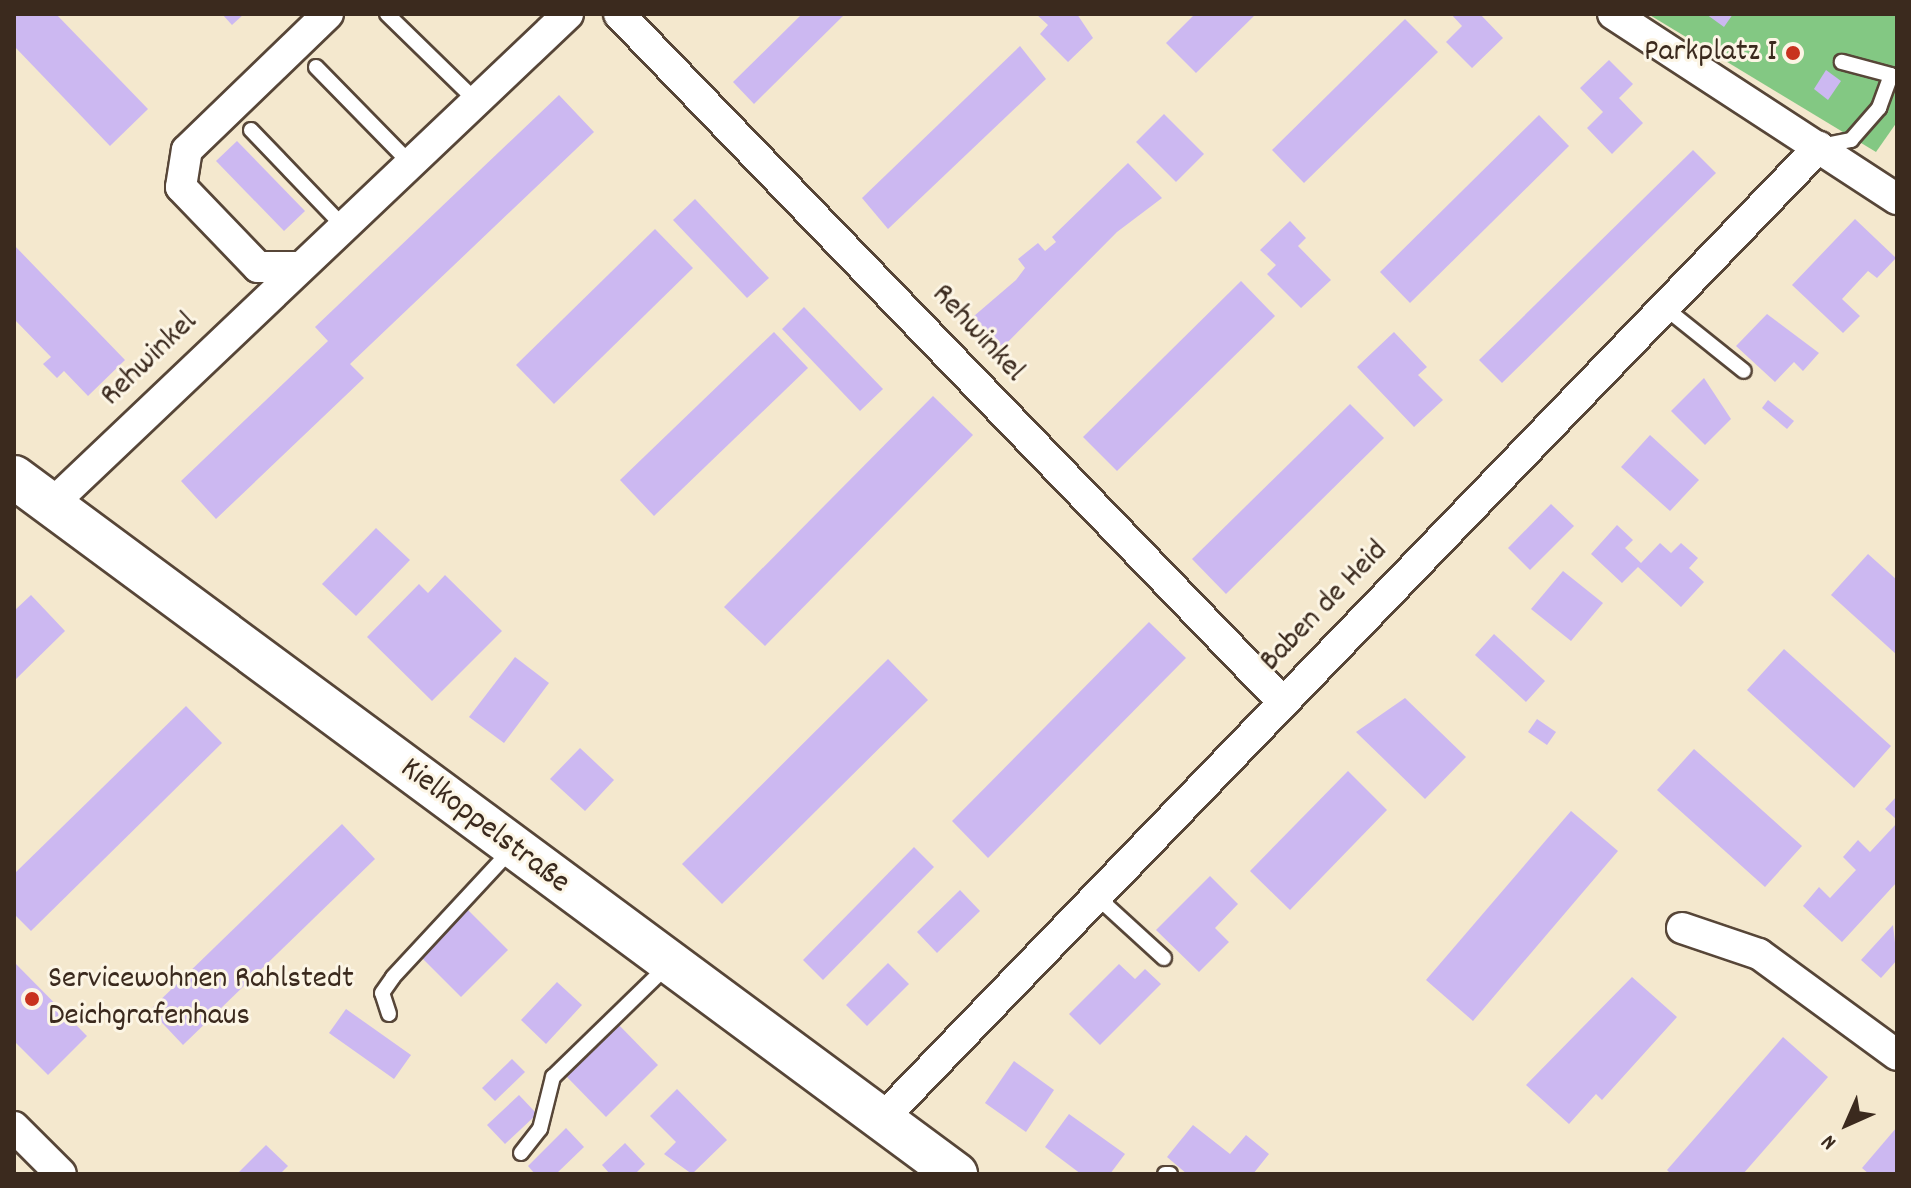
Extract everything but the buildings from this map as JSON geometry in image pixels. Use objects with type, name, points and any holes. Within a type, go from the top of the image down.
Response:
[{"type":"street","points":[[300,267],[258,267],[181,187],[187,150],[328,14]]},
{"type":"street","name":"Rehwinkel","points":[[51,505],[568,14]]},
{"type":"street","name":"Rehwinkel","points":[[619,14],[1283,702]]},
{"type":"street","points":[[1613,14],[1897,199]]},
{"type":"street","name":"Baben de Heid","points":[[883,1118],[1819,147]]},
{"type":"street","name":"Kielkoppelstraße","points":[[14,477],[955,1174]]},
{"type":"street","points":[[1682,928],[1759,954],[1897,1055]]},
{"type":"street","points":[[14,1127],[61,1174]]},
{"type":"lane","points":[[387,14],[476,101]]},
{"type":"lane","points":[[1819,147],[1851,140],[1879,108],[1891,75],[1842,62]]},
{"type":"lane","points":[[316,67],[410,163]]},
{"type":"lane","points":[[251,130],[343,226]]},
{"type":"lane","points":[[1664,307],[1744,371]]},
{"type":"lane","points":[[389,1014],[382,993],[393,977],[513,848]]},
{"type":"lane","points":[[1096,896],[1164,958]]},
{"type":"lane","points":[[521,1153],[540,1129],[553,1077],[670,963]]},
{"type":"green space","points":[[1648,14],[1897,14],[1897,122],[1876,152]]},
{"type":"place","name":"Parkplatz I","points":[[1793,53]]},
{"type":"place","name":"Servicewohnen Rahlstedt Deichgrafenhaus","points":[[32,999]]}]
